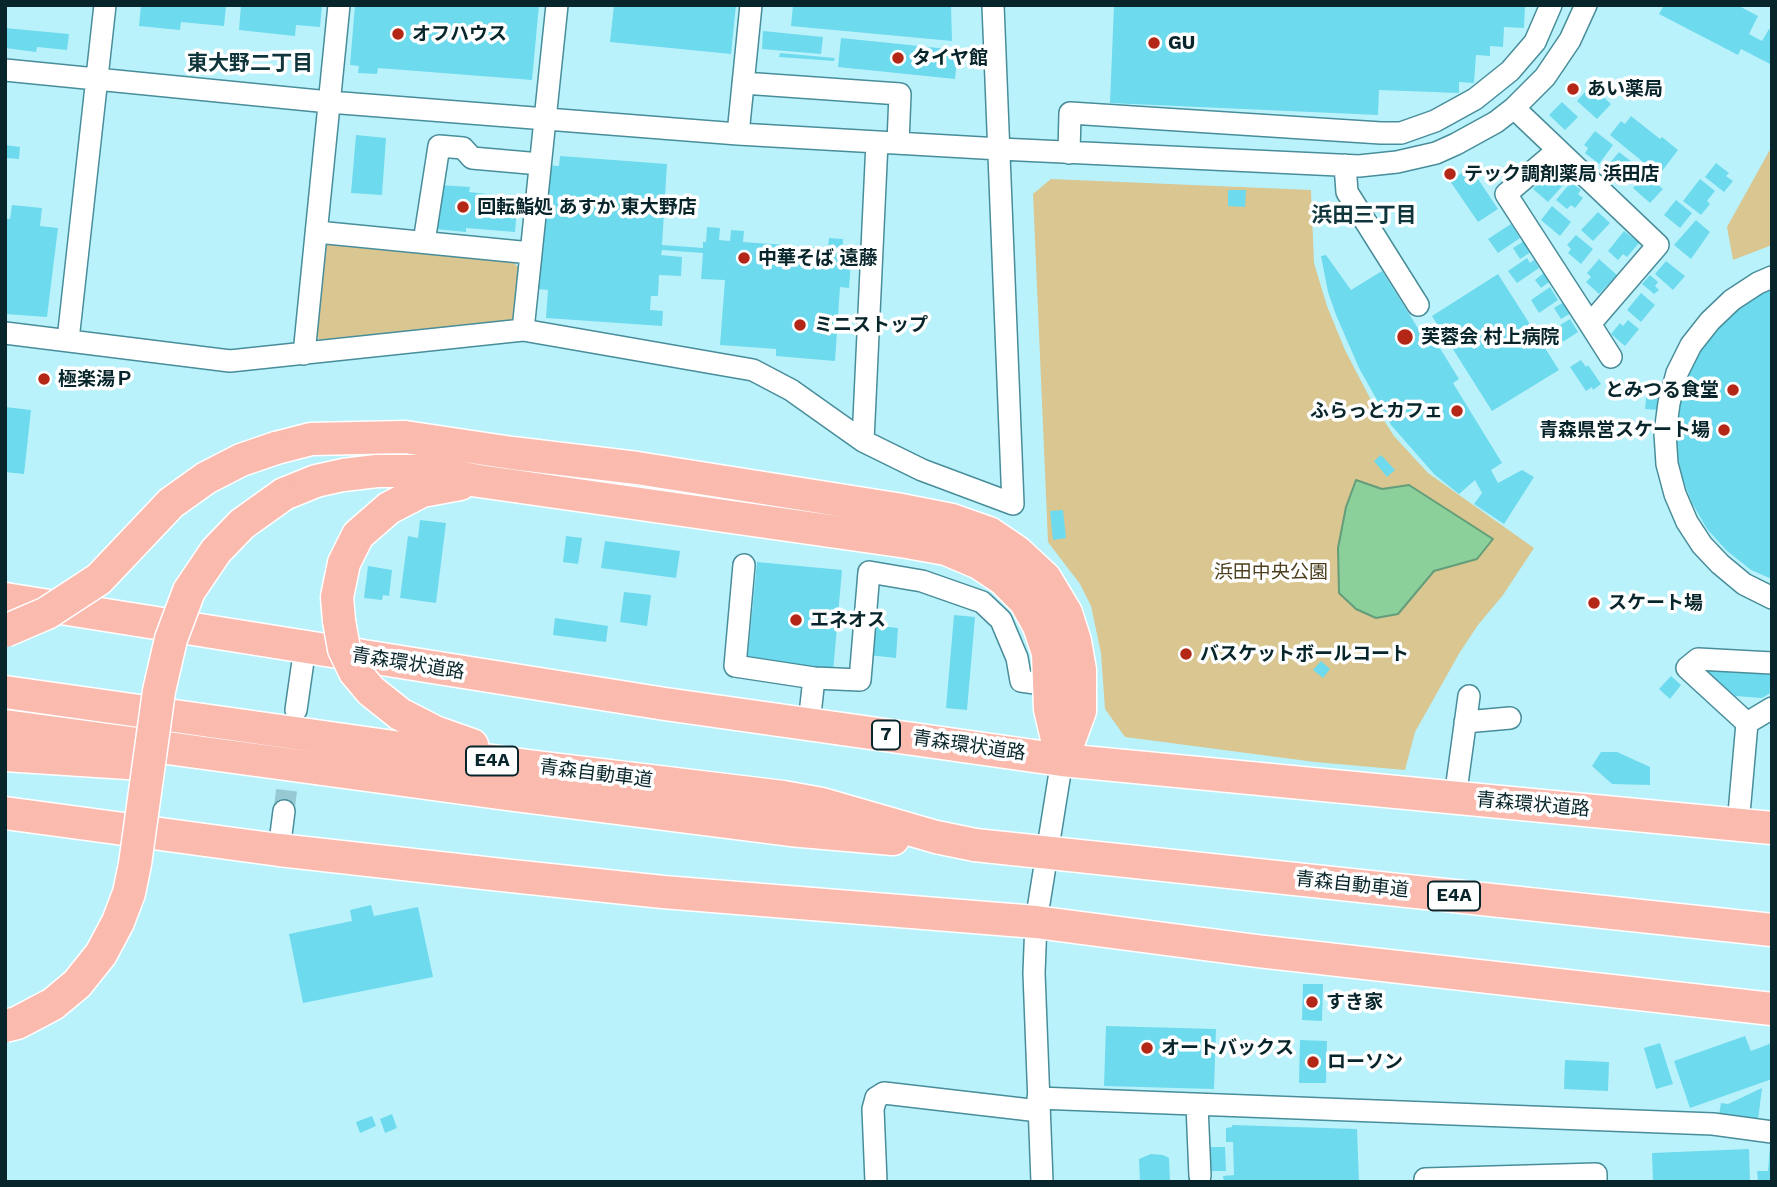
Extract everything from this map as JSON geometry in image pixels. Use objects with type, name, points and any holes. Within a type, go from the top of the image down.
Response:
[{"type":"highway","points":[[5,1007],[29,997],[56,979],[79,956],[97,925],[110,894],[141,685],[152,636],[172,583],[202,536],[234,505],[279,473],[349,455],[392,451],[512,453],[637,468],[896,509],[952,520],[989,533],[1017,552],[1045,578],[1066,613],[1080,670],[1080,712],[1062,760]]},
{"type":"highway","points":[[5,631],[47,613],[99,579],[172,503],[206,478],[241,460],[279,473],[316,481],[377,471],[424,471],[946,549],[979,563],[1003,579],[1025,601],[1039,626],[1048,653],[1051,709],[1062,760]]},
{"type":"highway","points":[[5,1026],[17,1023],[53,1004],[77,984],[101,954],[118,922],[129,893],[135,864],[159,691],[171,639],[189,591],[216,551],[242,524],[279,473]]},
{"type":"highway","points":[[478,481],[422,491],[389,508],[358,535],[344,564],[337,597],[339,621],[344,649],[355,672],[371,691],[400,714],[435,732],[528,766]]},
{"type":"highway","name":"青森環状道路","points":[[5,599],[665,704],[1062,760],[1772,828]]},
{"type":"highway","name":"青森自動車道","points":[[5,692],[528,766],[783,797],[822,804],[936,837],[975,845]]},
{"type":"highway","name":"青森自動車道","points":[[5,726],[790,830],[975,845],[1772,930]]},
{"type":"highway","points":[[5,755],[514,795]]},
{"type":"highway","points":[[5,813],[279,850],[663,892],[1036,922],[1257,951],[1772,1009]]},
{"type":"street","points":[[68,340],[105,5]]},
{"type":"street","points":[[304,354],[339,5]]},
{"type":"street","points":[[523,331],[557,5]]},
{"type":"street","points":[[737,134],[751,5]]},
{"type":"street","points":[[5,333],[230,361],[523,331],[753,370],[791,390],[863,441],[922,470],[1013,504],[993,5]]},
{"type":"street","points":[[1069,153],[1070,113],[1401,133],[1435,121],[1475,99],[1510,71],[1535,43],[1552,5]]},
{"type":"street","points":[[5,70],[330,102],[737,134],[1345,165],[1397,162],[1436,153],[1476,134],[1514,108],[1545,77],[1570,40],[1586,5]]},
{"type":"street","points":[[743,83],[900,94],[887,143],[863,441]]},
{"type":"street","points":[[1514,108],[1658,245],[1590,324]]},
{"type":"street","points":[[424,242],[439,146],[463,148],[472,158],[540,164]]},
{"type":"street","points":[[1558,150],[1506,194],[1611,357]]},
{"type":"street","points":[[1345,165],[1347,192],[1418,305]]},
{"type":"street","points":[[317,232],[531,253]]},
{"type":"street","points":[[1772,277],[1732,300],[1710,321],[1691,345],[1674,383],[1665,433],[1667,464],[1675,494],[1687,522],[1720,564],[1744,584],[1772,598]]},
{"type":"street","points":[[744,565],[735,666],[814,678],[860,680],[869,572],[922,580],[982,602],[1001,620],[1017,657],[1021,681],[1049,685]]},
{"type":"street","points":[[296,710],[305,647]]},
{"type":"street","points":[[1747,723],[1688,668],[1698,659],[1772,663]]},
{"type":"street","points":[[809,724],[814,678]]},
{"type":"street","points":[[1455,798],[1469,696]]},
{"type":"street","points":[[1747,723],[1772,708]]},
{"type":"street","points":[[1465,722],[1510,718]]},
{"type":"street","points":[[1738,825],[1747,723]]},
{"type":"street","points":[[1042,1182],[1034,973],[1036,922],[1062,760]]},
{"type":"street","points":[[279,850],[284,811]]},
{"type":"street","points":[[876,1182],[873,1109],[876,1098],[884,1093],[1038,1105],[1197,1105],[1713,1124],[1772,1132]]},
{"type":"street","points":[[1197,1105],[1200,1176]]},
{"type":"street","points":[[1425,1182],[1425,1179],[1596,1174],[1596,1182]]},
{"type":"green space","points":[[1772,146],[1772,245],[1733,260],[1727,227]]},
{"type":"green space","name":"浜田中央公園","points":[[1051,179],[1311,190],[1314,263],[1327,306],[1345,350],[1372,402],[1394,436],[1428,473],[1534,548],[1460,652],[1415,732],[1405,770],[1315,762],[1125,737],[1105,709],[1101,653],[1091,606],[1080,584],[1048,542],[1033,194]]},
{"type":"green space","points":[[327,243],[512,261],[522,271],[518,316],[509,324],[325,345],[315,335]]},
{"type":"shaded area","points":[[1356,480],[1382,489],[1409,485],[1493,539],[1477,559],[1434,571],[1398,614],[1376,618],[1356,609],[1339,593],[1338,548],[1346,507]]},
{"type":"building","points":[[141,5],[226,6],[224,26],[181,22],[180,30],[139,26]]},
{"type":"building","points":[[241,5],[322,5],[320,27],[296,25],[295,36],[239,30]]},
{"type":"building","points":[[355,5],[539,5],[532,80],[378,68],[377,74],[358,73],[359,66],[350,65]]},
{"type":"building","points":[[614,5],[736,5],[731,54],[610,42]]},
{"type":"building","points":[[793,5],[951,5],[952,41],[791,26]]},
{"type":"building","points":[[1114,5],[1525,5],[1524,28],[1504,27],[1503,47],[1490,46],[1490,56],[1476,55],[1474,83],[1459,82],[1459,93],[1379,90],[1378,115],[1110,103]]},
{"type":"building","points":[[1664,5],[1737,5],[1758,16],[1749,34],[1762,41],[1769,29],[1772,31],[1772,65],[1741,49],[1738,55],[1659,14]]},
{"type":"building","points":[[5,28],[69,34],[67,50],[37,47],[36,52],[5,48]]},
{"type":"building","points":[[763,31],[823,37],[821,54],[762,49]]},
{"type":"building","name":"タイヤ館","points":[[841,38],[958,50],[955,79],[838,67]]},
{"type":"building","points":[[780,53],[835,58],[834,61],[779,57]]},
{"type":"building","points":[[1591,85],[1611,104],[1597,119],[1577,101]]},
{"type":"building","points":[[1562,102],[1578,117],[1565,130],[1549,115]]},
{"type":"building","points":[[1631,116],[1678,150],[1659,175],[1610,135],[1621,121],[1625,124]]},
{"type":"building","points":[[1595,131],[1613,145],[1599,164],[1585,153],[1588,148],[1584,145]]},
{"type":"building","points":[[356,135],[386,138],[382,195],[351,193]]},
{"type":"building","points":[[5,145],[20,147],[19,159],[5,158]]},
{"type":"building","points":[[1619,152],[1636,165],[1624,179],[1607,166]]},
{"type":"building","points":[[560,156],[667,164],[662,245],[703,248],[707,227],[720,228],[719,240],[730,241],[731,230],[744,231],[743,242],[828,248],[829,238],[843,239],[843,248],[852,249],[849,288],[840,287],[835,361],[776,356],[776,349],[720,345],[725,280],[701,279],[703,253],[662,250],[661,255],[682,257],[681,276],[659,275],[658,296],[651,296],[650,310],[663,311],[662,326],[546,318],[548,290],[538,289],[546,165],[559,166]]},
{"type":"building","points":[[1716,163],[1729,173],[1726,176],[1733,181],[1724,192],[1705,177]]},
{"type":"building","points":[[1470,167],[1498,209],[1478,222],[1450,181]]},
{"type":"building","points":[[1552,174],[1564,184],[1548,202],[1533,189],[1540,181],[1544,184]]},
{"type":"building","points":[[1645,174],[1663,189],[1650,203],[1633,188]]},
{"type":"building","points":[[1700,179],[1715,191],[1707,201],[1710,204],[1701,215],[1683,201]]},
{"type":"building","points":[[1571,182],[1581,190],[1578,194],[1583,198],[1575,208],[1571,205],[1567,209],[1556,200]]},
{"type":"building","points":[[439,185],[470,187],[469,192],[506,196],[504,208],[517,209],[515,232],[466,228],[466,232],[435,229]]},
{"type":"building","points":[[1228,190],[1246,190],[1245,207],[1228,206]]},
{"type":"building","points":[[1676,200],[1692,213],[1680,228],[1664,215]]},
{"type":"building","points":[[12,205],[42,208],[40,226],[58,228],[47,317],[5,314],[5,219],[10,219]]},
{"type":"building","points":[[1552,206],[1571,222],[1560,236],[1541,220]]},
{"type":"building","points":[[1598,212],[1610,223],[1593,241],[1581,230]]},
{"type":"building","points":[[1696,220],[1710,232],[1691,259],[1674,245]]},
{"type":"building","points":[[1511,224],[1520,238],[1498,253],[1488,239]]},
{"type":"building","points":[[1624,231],[1639,243],[1627,257],[1623,254],[1618,260],[1608,251]]},
{"type":"building","points":[[1576,235],[1593,249],[1581,264],[1568,253],[1571,249],[1567,245]]},
{"type":"building","points":[[1524,241],[1531,252],[1520,259],[1513,248]]},
{"type":"building","points":[[1326,255],[1351,290],[1382,271],[1426,341],[1433,337],[1459,379],[1453,383],[1502,463],[1491,470],[1498,483],[1522,470],[1534,477],[1504,524],[1474,504],[1482,493],[1475,480],[1459,494],[1434,474],[1391,425],[1359,368],[1336,315],[1321,256]]},
{"type":"building","points":[[1527,258],[1530,263],[1534,260],[1539,268],[1517,283],[1508,271]]},
{"type":"building","points":[[1599,259],[1617,275],[1599,294],[1586,282],[1591,277],[1587,273]]},
{"type":"building","points":[[1666,261],[1685,276],[1673,290],[1655,274]]},
{"type":"building","points":[[1545,272],[1552,280],[1541,288],[1535,280]]},
{"type":"building","points":[[1498,274],[1559,370],[1492,411],[1432,316]]},
{"type":"building","points":[[1650,275],[1658,282],[1655,286],[1659,290],[1654,294],[1642,284]]},
{"type":"building","points":[[1550,287],[1558,300],[1539,313],[1531,300]]},
{"type":"building","name":"青森県営スケート場","points":[[1772,289],[1772,579],[1751,570],[1727,551],[1707,529],[1692,503],[1681,475],[1676,445],[1677,415],[1684,386],[1696,358],[1712,333],[1734,312],[1759,294]]},
{"type":"building","points":[[1641,293],[1655,305],[1641,322],[1627,310]]},
{"type":"building","points":[[1564,302],[1571,313],[1561,319],[1554,308]]},
{"type":"building","points":[[1570,319],[1578,332],[1558,345],[1549,332]]},
{"type":"building","points":[[1628,320],[1639,329],[1625,346],[1611,334],[1620,323],[1623,326]]},
{"type":"building","points":[[1581,360],[1586,367],[1588,365],[1601,384],[1593,390],[1592,387],[1586,391],[1570,367]]},
{"type":"building","points":[[1647,390],[1660,391],[1659,410],[1645,409]]},
{"type":"building","points":[[5,407],[31,410],[24,474],[5,472]]},
{"type":"building","points":[[1381,455],[1395,470],[1387,477],[1374,461]]},
{"type":"building","points":[[1063,510],[1066,538],[1053,540],[1050,511]]},
{"type":"building","points":[[420,520],[446,523],[436,603],[400,598],[408,536],[418,538]]},
{"type":"building","points":[[566,536],[582,538],[578,564],[563,562]]},
{"type":"building","points":[[605,541],[680,551],[676,578],[601,568]]},
{"type":"building","points":[[757,562],[842,570],[833,672],[747,664]]},
{"type":"building","points":[[368,566],[392,570],[389,596],[383,595],[382,600],[364,598]]},
{"type":"building","points":[[624,592],[651,595],[647,626],[620,622]]},
{"type":"building","points":[[954,615],[975,617],[967,710],[946,708]]},
{"type":"building","points":[[555,618],[608,626],[606,642],[553,635]]},
{"type":"building","points":[[871,625],[898,628],[896,658],[868,655]]},
{"type":"building","points":[[1321,661],[1330,669],[1323,678],[1313,670]]},
{"type":"building","points":[[1704,669],[1772,675],[1772,692],[1762,698],[1735,696]]},
{"type":"building","points":[[1671,676],[1681,685],[1670,699],[1659,689]]},
{"type":"building","points":[[1601,752],[1617,752],[1650,767],[1650,785],[1612,784],[1592,766]]},
{"type":"building","points":[[371,905],[374,916],[418,907],[433,977],[303,1003],[289,934],[352,921],[350,910]]},
{"type":"building","name":"すき家","points":[[1303,984],[1323,984],[1322,1021],[1302,1020]]},
{"type":"building","points":[[1106,1026],[1216,1029],[1214,1089],[1104,1086]]},
{"type":"building","points":[[1745,1036],[1751,1051],[1772,1043],[1772,1079],[1690,1108],[1674,1061]]},
{"type":"building","name":"ローソン","points":[[1300,1040],[1327,1041],[1326,1083],[1299,1083]]},
{"type":"building","points":[[1660,1043],[1673,1084],[1656,1089],[1644,1048]]},
{"type":"building","points":[[1565,1060],[1609,1062],[1608,1091],[1564,1089]]},
{"type":"building","points":[[1762,1088],[1758,1120],[1719,1115],[1721,1103],[1728,1104]]},
{"type":"building","points":[[392,1114],[397,1128],[385,1133],[380,1119]]},
{"type":"building","points":[[372,1116],[376,1126],[360,1133],[356,1122]]},
{"type":"building","points":[[1232,1125],[1357,1129],[1359,1182],[1224,1182],[1223,1176],[1234,1175],[1233,1142],[1226,1142],[1226,1128]]},
{"type":"building","points":[[1770,1144],[1772,1182],[1758,1182],[1757,1171],[1768,1171]]},
{"type":"building","points":[[1210,1147],[1225,1147],[1226,1171],[1211,1171]]},
{"type":"building","points":[[1749,1149],[1750,1182],[1653,1182],[1652,1153]]},
{"type":"building","points":[[1151,1154],[1169,1158],[1170,1182],[1140,1182],[1139,1159]]},
{"type":"tunnel","points":[[284,811],[291,754]]},
{"type":"place","name":"オフハウス","points":[[398,34]]},
{"type":"place","name":"GU","points":[[1154,43]]},
{"type":"place","name":"タイヤ館","points":[[898,58]]},
{"type":"place","name":"あい薬局","points":[[1573,89]]},
{"type":"place","name":"テック調剤薬局 浜田店","points":[[1450,174]]},
{"type":"place","name":"回転鮨処 あすか 東大野店","points":[[463,207]]},
{"type":"place","name":"中華そば 遠藤","points":[[744,258]]},
{"type":"place","name":"ミニストップ","points":[[800,325]]},
{"type":"place","name":"芙蓉会 村上病院","points":[[1405,337]]},
{"type":"place","name":"極楽湯Ｐ","points":[[44,379]]},
{"type":"place","name":"とみつる食堂","points":[[1733,390]]},
{"type":"place","name":"ふらっとカフェ","points":[[1457,411]]},
{"type":"place","name":"青森県営スケート場","points":[[1724,430]]},
{"type":"place","name":"スケート場","points":[[1594,603]]},
{"type":"place","name":"エネオス","points":[[796,620]]},
{"type":"place","name":"バスケットボールコート","points":[[1186,654]]},
{"type":"place","name":"すき家","points":[[1312,1002]]},
{"type":"place","name":"オートバックス","points":[[1147,1048]]},
{"type":"place","name":"ローソン","points":[[1313,1062]]},
{"type":"district","name":"東大野二丁目","points":[[250,64]]},
{"type":"district","name":"浜田三丁目","points":[[1364,216]]}]
